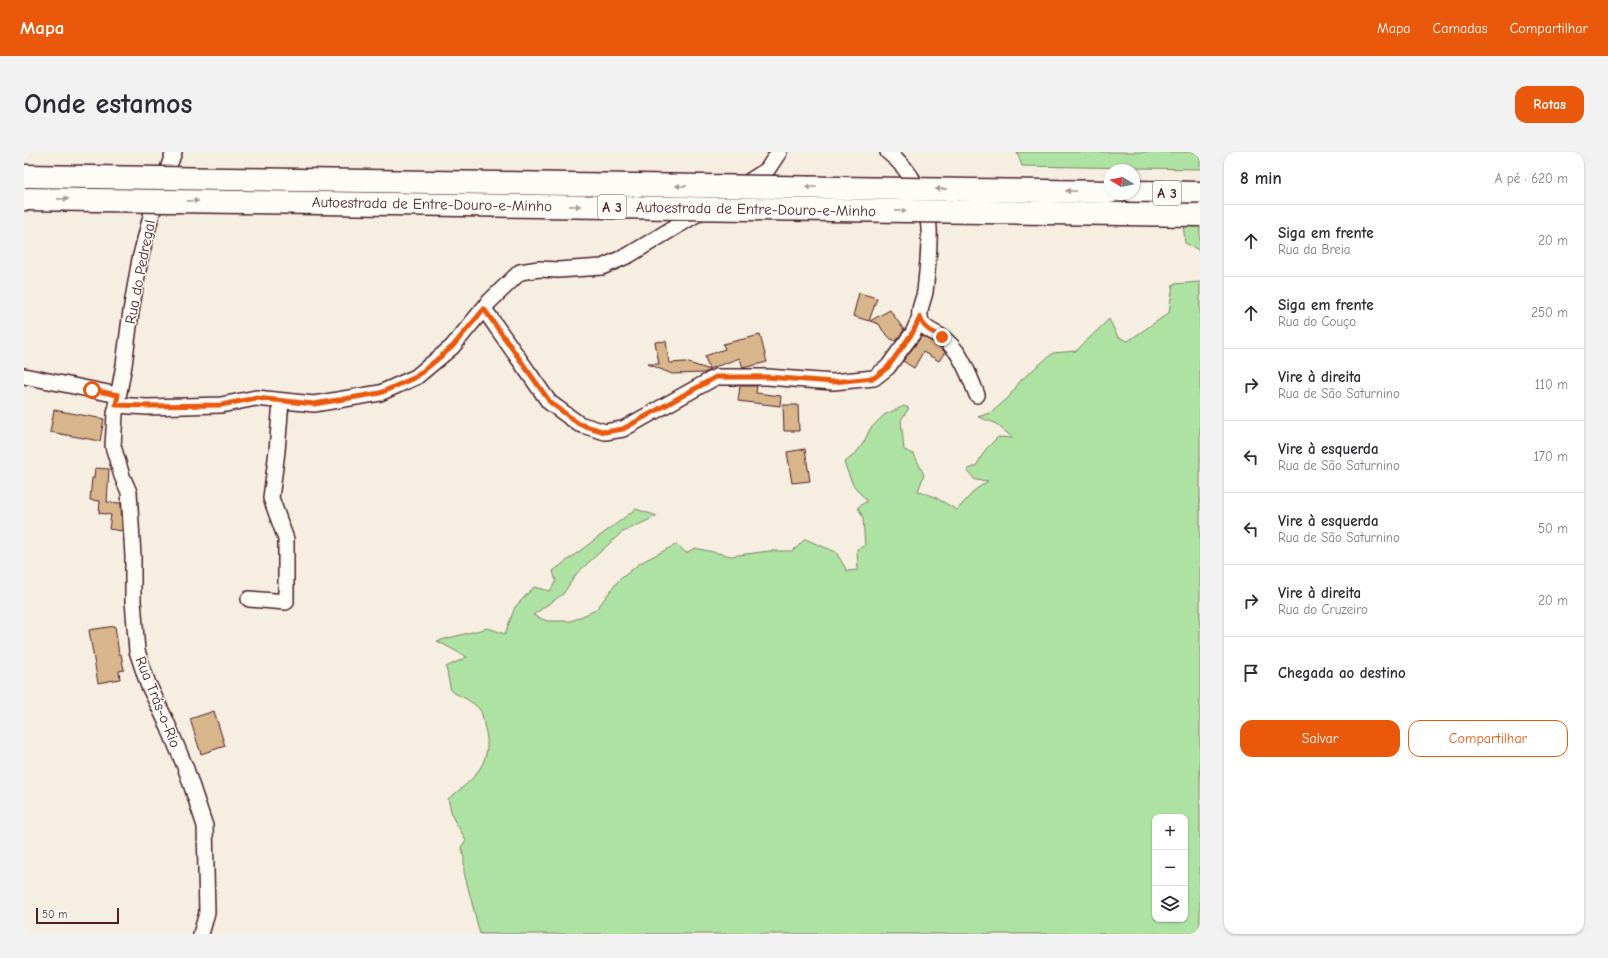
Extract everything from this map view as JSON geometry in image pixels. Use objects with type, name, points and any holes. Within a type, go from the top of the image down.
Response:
[{"type":"highway","name":"Autoestrada de Entre-Douro-e-Minho","points":[[24,176],[1104,192]]},
{"type":"highway","name":"A 3","points":[[1140,192],[1200,193]]},
{"type":"highway","name":"Autoestrada de Entre-Douro-e-Minho","points":[[24,199],[1200,215]]},
{"type":"street","name":"Rua do Pedregal","points":[[117,400],[124,365],[140,259],[151,216],[174,152]]},
{"type":"street","points":[[24,376],[117,400],[147,406],[221,405],[256,398],[314,404],[380,393],[416,377],[452,347],[484,309],[520,272],[539,269],[558,270],[602,267],[629,256],[767,170],[779,152]]},
{"type":"street","points":[[888,152],[899,160],[914,183],[925,206],[930,227],[924,294],[920,310],[922,323],[929,330],[942,337],[956,350],[970,377],[977,395]]},
{"type":"street","points":[[484,309],[550,402],[579,424],[605,432],[623,429],[716,377],[767,377],[833,382],[874,378],[880,374],[895,358],[913,332],[920,317]]},
{"type":"street","name":"Rua Trás-o-Rio","points":[[117,400],[113,431],[113,446],[122,476],[129,492],[133,601],[137,651],[148,684],[166,721],[186,769],[205,826],[207,913],[201,934]]},
{"type":"street","points":[[249,599],[286,602],[286,539],[270,498],[277,451],[281,401]]},
{"type":"green space","points":[[1017,152],[1200,152],[1200,169],[1140,168],[1140,164],[1104,164],[1104,167],[1022,166]]},
{"type":"green space","points":[[1183,223],[1200,225],[1200,253],[1197,249],[1185,243]]},
{"type":"green space","points":[[1200,282],[1200,934],[480,934],[464,872],[464,858],[461,847],[466,840],[453,818],[448,799],[466,785],[479,770],[487,751],[487,740],[480,710],[470,701],[451,691],[446,667],[467,657],[437,641],[488,628],[505,634],[515,607],[534,587],[550,591],[556,581],[553,571],[636,509],[657,516],[621,533],[577,573],[563,594],[533,615],[547,621],[571,621],[596,610],[618,581],[640,563],[677,544],[686,553],[695,548],[731,556],[769,551],[793,551],[805,539],[836,552],[847,571],[858,570],[857,549],[865,546],[863,518],[858,507],[867,501],[853,485],[844,463],[856,453],[864,442],[870,429],[884,415],[904,406],[909,408],[901,420],[904,450],[914,454],[924,475],[918,491],[933,496],[957,510],[975,490],[988,481],[975,480],[967,470],[976,466],[986,449],[998,437],[1013,438],[995,423],[978,417],[992,412],[1008,398],[1021,380],[1053,353],[1076,351],[1109,319],[1118,337],[1128,341],[1169,313],[1173,284]]},
{"type":"building","points":[[859,293],[877,298],[869,321],[853,316]]},
{"type":"building","points":[[890,310],[904,330],[896,341],[891,339],[883,331],[879,324],[870,321]]},
{"type":"building","points":[[760,335],[767,362],[743,368],[740,358],[709,369],[705,356],[725,349],[723,344]]},
{"type":"building","points":[[922,336],[945,352],[939,361],[923,352],[914,368],[903,361]]},
{"type":"building","points":[[666,341],[669,363],[686,362],[710,370],[704,373],[672,374],[648,364],[659,364],[655,342]]},
{"type":"building","points":[[740,386],[757,386],[756,393],[781,396],[780,406],[738,401]]},
{"type":"building","points":[[783,405],[798,405],[799,431],[784,431]]},
{"type":"building","points":[[54,410],[104,419],[100,441],[50,432]]},
{"type":"building","points":[[805,449],[810,481],[792,483],[787,452]]},
{"type":"building","points":[[95,468],[109,469],[107,502],[121,503],[122,531],[109,529],[111,515],[99,513],[100,501],[90,500],[92,478],[94,478]]},
{"type":"building","points":[[115,626],[119,654],[121,654],[124,670],[119,671],[120,679],[98,683],[89,630]]},
{"type":"building","points":[[214,711],[225,746],[201,754],[190,719]]},
{"type":"route","points":[[92,390],[118,395],[116,405],[147,406],[221,405],[256,398],[314,404],[380,393],[416,377],[452,347],[484,309],[550,402],[579,424],[605,432],[623,429],[716,377],[767,377],[833,382],[870,380],[888,367],[913,332],[920,317],[922,323],[929,330],[942,337]]}]
